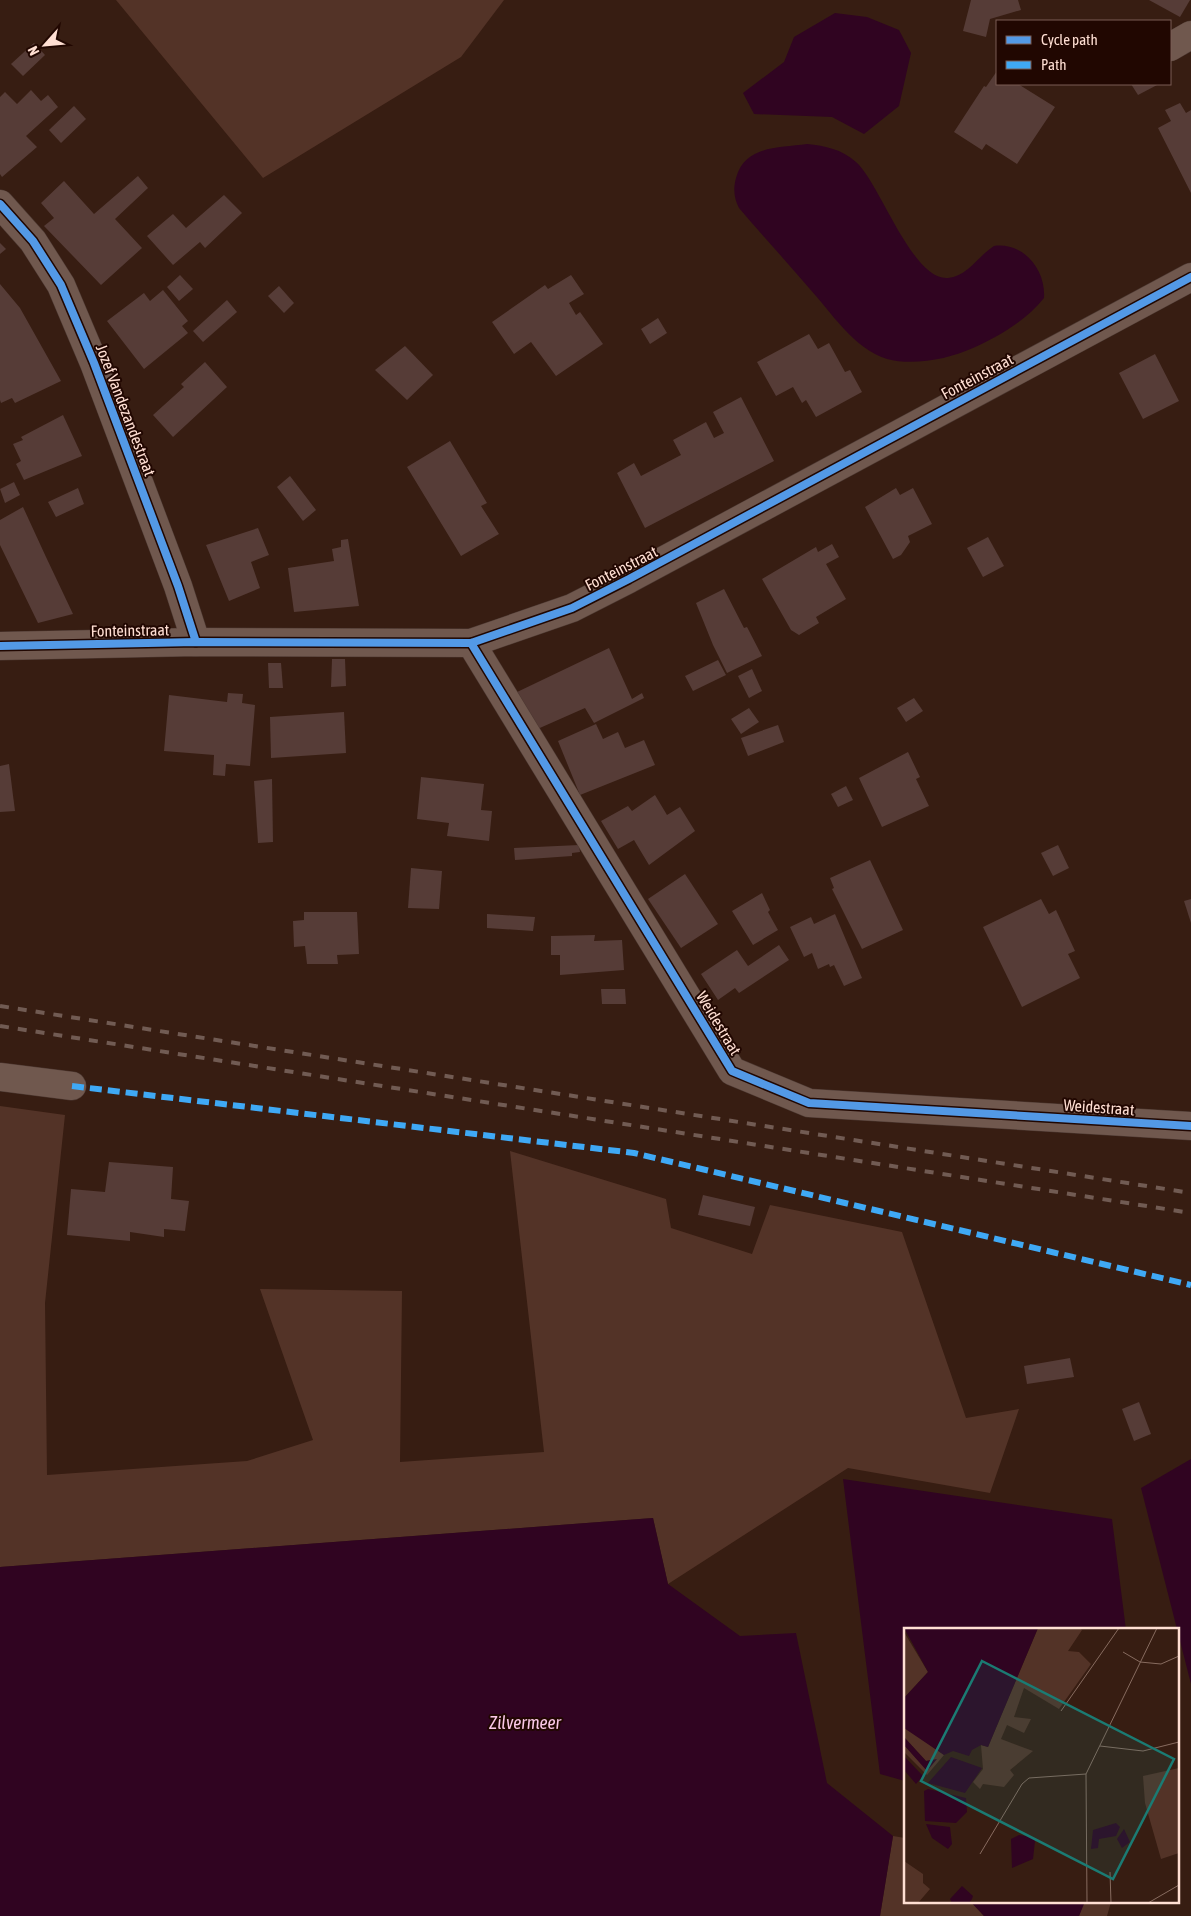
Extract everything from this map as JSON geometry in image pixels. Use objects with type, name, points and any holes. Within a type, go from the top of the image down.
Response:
[{"type":"street","points":[[1171,46],[1191,35]]},
{"type":"street","name":"Jozef Vandezandestraat","points":[[0,204],[34,242],[60,285],[94,363],[178,586],[196,642]]},
{"type":"street","name":"Fonteinstraat","points":[[0,646],[196,642],[471,643],[572,608],[654,567],[1191,277]]},
{"type":"street","name":"Weidestraat","points":[[471,643],[732,1071],[809,1102],[1191,1126]]},
{"type":"street","points":[[0,1077],[72,1086]]},
{"type":"shaded area","points":[[116,0],[504,0],[461,57],[263,178]]},
{"type":"shaded area","points":[[0,1106],[65,1115],[45,1303],[47,1475],[247,1461],[313,1440],[260,1289],[402,1291],[400,1462],[544,1452],[510,1151],[666,1199],[671,1228],[752,1254],[770,1205],[902,1232],[966,1418],[1019,1409],[990,1493],[848,1468],[668,1584],[653,1518],[0,1567]]},
{"type":"shaded area","points":[[893,1836],[904,1838],[904,1904],[973,1904],[984,1916],[880,1916]]},
{"type":"shaded area","points":[[1083,1904],[1110,1904],[1107,1916],[1079,1916]]},
{"type":"water","points":[[835,13],[867,17],[899,30],[911,53],[899,106],[864,134],[832,117],[754,114],[743,93],[784,62],[794,37]]},
{"type":"water","points":[[807,144],[833,149],[845,154],[856,162],[875,189],[909,248],[922,264],[935,275],[948,278],[961,274],[994,246],[1015,248],[1024,253],[1037,268],[1044,288],[1044,298],[1021,321],[992,339],[963,352],[942,358],[908,362],[897,361],[875,354],[864,347],[844,329],[739,208],[736,201],[734,190],[736,178],[740,167],[747,159],[764,150]]},
{"type":"water","points":[[1191,1459],[1191,1684],[1178,1628],[1141,1488]]},
{"type":"water","points":[[843,1479],[1112,1519],[1126,1628],[904,1628],[904,1781],[880,1774]]},
{"type":"water","name":"Zilvermeer","points":[[653,1518],[668,1584],[740,1636],[796,1633],[827,1783],[893,1836],[880,1916],[0,1916],[0,1567]]},
{"type":"water","points":[[973,1904],[1084,1904],[1079,1916],[984,1916]]},
{"type":"building","points":[[971,0],[1018,0],[1021,10],[990,19],[986,37],[963,31]]},
{"type":"building","points":[[1149,0],[1190,0],[1180,17]]},
{"type":"building","points":[[34,43],[45,55],[23,76],[11,64]]},
{"type":"building","points":[[996,72],[996,85],[1020,85],[1055,107],[1017,164],[986,144],[982,150],[954,132],[984,86],[986,87]]},
{"type":"building","points":[[1132,85],[1157,85],[1138,95]]},
{"type":"building","points":[[31,90],[41,101],[48,95],[58,107],[26,136],[37,147],[2,177],[0,174],[0,97],[5,92],[17,104]]},
{"type":"building","points":[[1180,103],[1186,113],[1191,110],[1191,193],[1158,128],[1171,121],[1165,110]]},
{"type":"building","points":[[74,106],[86,119],[61,143],[49,130]]},
{"type":"building","points":[[138,176],[148,188],[115,219],[142,248],[101,285],[44,226],[54,218],[41,203],[64,181],[94,214]]},
{"type":"building","points":[[224,195],[242,213],[205,248],[200,242],[173,265],[147,236],[173,214],[186,228]]},
{"type":"building","points":[[0,243],[6,249],[0,254]]},
{"type":"building","points":[[180,275],[193,289],[179,301],[167,287]]},
{"type":"building","points":[[571,275],[584,294],[569,303],[576,315],[580,312],[603,344],[556,376],[531,342],[514,354],[492,322],[545,285],[548,289]]},
{"type":"building","points":[[0,284],[20,308],[61,381],[15,403],[12,398],[1,403],[0,400]]},
{"type":"building","points":[[279,286],[294,303],[284,313],[268,296]]},
{"type":"building","points":[[163,290],[188,321],[182,326],[188,333],[144,369],[107,321],[144,293],[150,301]]},
{"type":"building","points":[[227,300],[237,312],[203,342],[193,331]]},
{"type":"building","points":[[658,318],[667,333],[650,344],[641,329]]},
{"type":"building","points":[[809,334],[818,349],[829,343],[845,372],[850,370],[862,392],[816,417],[806,400],[802,403],[793,387],[776,396],[757,362]]},
{"type":"building","points":[[405,346],[433,375],[407,400],[375,370]]},
{"type":"building","points":[[1155,354],[1179,401],[1143,419],[1119,373]]},
{"type":"building","points":[[205,362],[227,387],[173,437],[153,415],[184,387],[181,384]]},
{"type":"building","points":[[741,397],[774,461],[645,528],[617,473],[634,463],[641,476],[681,455],[673,440],[706,422],[714,438],[724,433],[713,412]]},
{"type":"building","points":[[63,415],[82,456],[24,480],[16,464],[21,461],[13,444],[23,440],[21,437]]},
{"type":"building","points":[[450,441],[487,503],[481,506],[499,534],[461,556],[407,467]]},
{"type":"building","points":[[290,476],[316,510],[303,521],[277,487]]},
{"type":"building","points":[[14,482],[20,495],[5,503],[0,489]]},
{"type":"building","points":[[78,488],[84,504],[56,517],[48,502]]},
{"type":"building","points":[[896,488],[900,495],[913,488],[932,524],[908,536],[910,542],[901,555],[893,559],[865,507]]},
{"type":"building","points":[[23,507],[73,614],[38,623],[0,545],[0,520]]},
{"type":"building","points":[[258,528],[269,555],[251,562],[260,588],[229,601],[206,545]]},
{"type":"building","points":[[988,537],[1004,566],[983,577],[967,548]]},
{"type":"building","points":[[348,539],[359,606],[294,612],[288,568],[334,561],[332,549],[341,547],[341,540]]},
{"type":"building","points":[[832,544],[839,557],[826,564],[846,599],[816,617],[819,623],[799,635],[791,630],[762,579],[816,547],[818,552]]},
{"type":"building","points":[[724,589],[744,628],[747,627],[762,656],[727,673],[696,603]]},
{"type":"building","points":[[609,648],[632,699],[642,693],[644,698],[594,723],[585,708],[533,731],[515,693]]},
{"type":"building","points":[[332,659],[345,659],[346,686],[331,687]]},
{"type":"building","points":[[718,660],[726,675],[693,691],[685,676]]},
{"type":"building","points":[[268,663],[281,663],[283,688],[269,688]]},
{"type":"building","points":[[752,669],[762,691],[749,698],[738,676]]},
{"type":"building","points":[[228,693],[243,694],[242,703],[255,705],[250,766],[226,764],[225,776],[213,775],[214,755],[164,751],[169,695],[227,702]]},
{"type":"building","points":[[914,698],[923,711],[906,722],[897,708]]},
{"type":"building","points":[[749,708],[759,722],[741,734],[731,719]]},
{"type":"building","points":[[344,712],[346,753],[271,758],[270,717]]},
{"type":"building","points":[[596,724],[603,739],[618,732],[625,748],[644,740],[655,765],[580,795],[558,741]]},
{"type":"building","points":[[778,725],[784,742],[748,756],[741,738]]},
{"type":"building","points":[[908,752],[920,777],[916,779],[929,806],[882,827],[859,778]]},
{"type":"building","points":[[9,764],[15,811],[0,812],[0,766]]},
{"type":"building","points":[[421,777],[484,784],[481,810],[492,811],[489,841],[447,836],[449,823],[417,819]]},
{"type":"building","points":[[272,779],[273,842],[258,843],[254,781]]},
{"type":"building","points":[[846,786],[853,800],[838,807],[831,794]]},
{"type":"building","points":[[655,795],[667,815],[680,807],[695,831],[649,865],[634,840],[618,849],[601,821],[628,806],[632,811]]},
{"type":"building","points":[[579,845],[580,852],[572,853],[572,856],[515,860],[514,848]]},
{"type":"building","points":[[1058,845],[1069,868],[1053,876],[1041,853]]},
{"type":"building","points":[[870,860],[903,930],[862,949],[832,889],[834,888],[830,878]]},
{"type":"building","points":[[411,868],[442,871],[439,909],[408,908]]},
{"type":"building","points":[[685,874],[718,924],[681,948],[648,899]]},
{"type":"building","points":[[762,893],[770,910],[768,912],[778,930],[753,945],[732,911]]},
{"type":"building","points":[[1041,899],[1049,914],[1056,910],[1075,951],[1068,954],[1080,978],[1022,1007],[983,927]]},
{"type":"building","points":[[1191,899],[1191,923],[1184,901]]},
{"type":"building","points":[[304,912],[357,912],[359,954],[337,955],[338,964],[307,964],[305,946],[294,947],[293,921],[304,920]]},
{"type":"building","points":[[487,914],[535,917],[533,931],[487,928]]},
{"type":"building","points":[[835,914],[862,978],[844,986],[834,965],[830,967],[829,964],[818,969],[812,953],[804,957],[790,927],[811,917],[814,924]]},
{"type":"building","points":[[595,935],[594,941],[622,940],[624,970],[560,975],[560,955],[551,955],[551,936]]},
{"type":"building","points":[[779,945],[789,960],[739,993],[735,988],[718,1000],[701,974],[737,950],[748,966]]},
{"type":"building","points":[[601,989],[625,989],[626,1004],[602,1004]]},
{"type":"building","points":[[109,1162],[173,1167],[171,1199],[189,1201],[185,1231],[164,1229],[164,1237],[130,1232],[130,1241],[67,1235],[71,1189],[105,1192]]},
{"type":"building","points":[[703,1195],[755,1207],[750,1226],[698,1215]]},
{"type":"building","points":[[1070,1358],[1074,1377],[1027,1384],[1024,1366]]},
{"type":"building","points":[[1139,1402],[1151,1434],[1134,1441],[1122,1409]]},
{"type":"railway","points":[[0,1006],[1191,1193]]},
{"type":"railway","points":[[0,1026],[1191,1213]]},
{"type":"marked path","points":[[72,1086],[634,1153],[1191,1285]]},
{"type":"cycle path","points":[[0,204],[33,241],[61,285],[94,363],[178,586],[196,642]]},
{"type":"cycle path","points":[[0,646],[196,642],[471,643],[572,608],[1191,277]]},
{"type":"cycle path","points":[[471,643],[732,1071],[809,1103],[1191,1126]]}]
